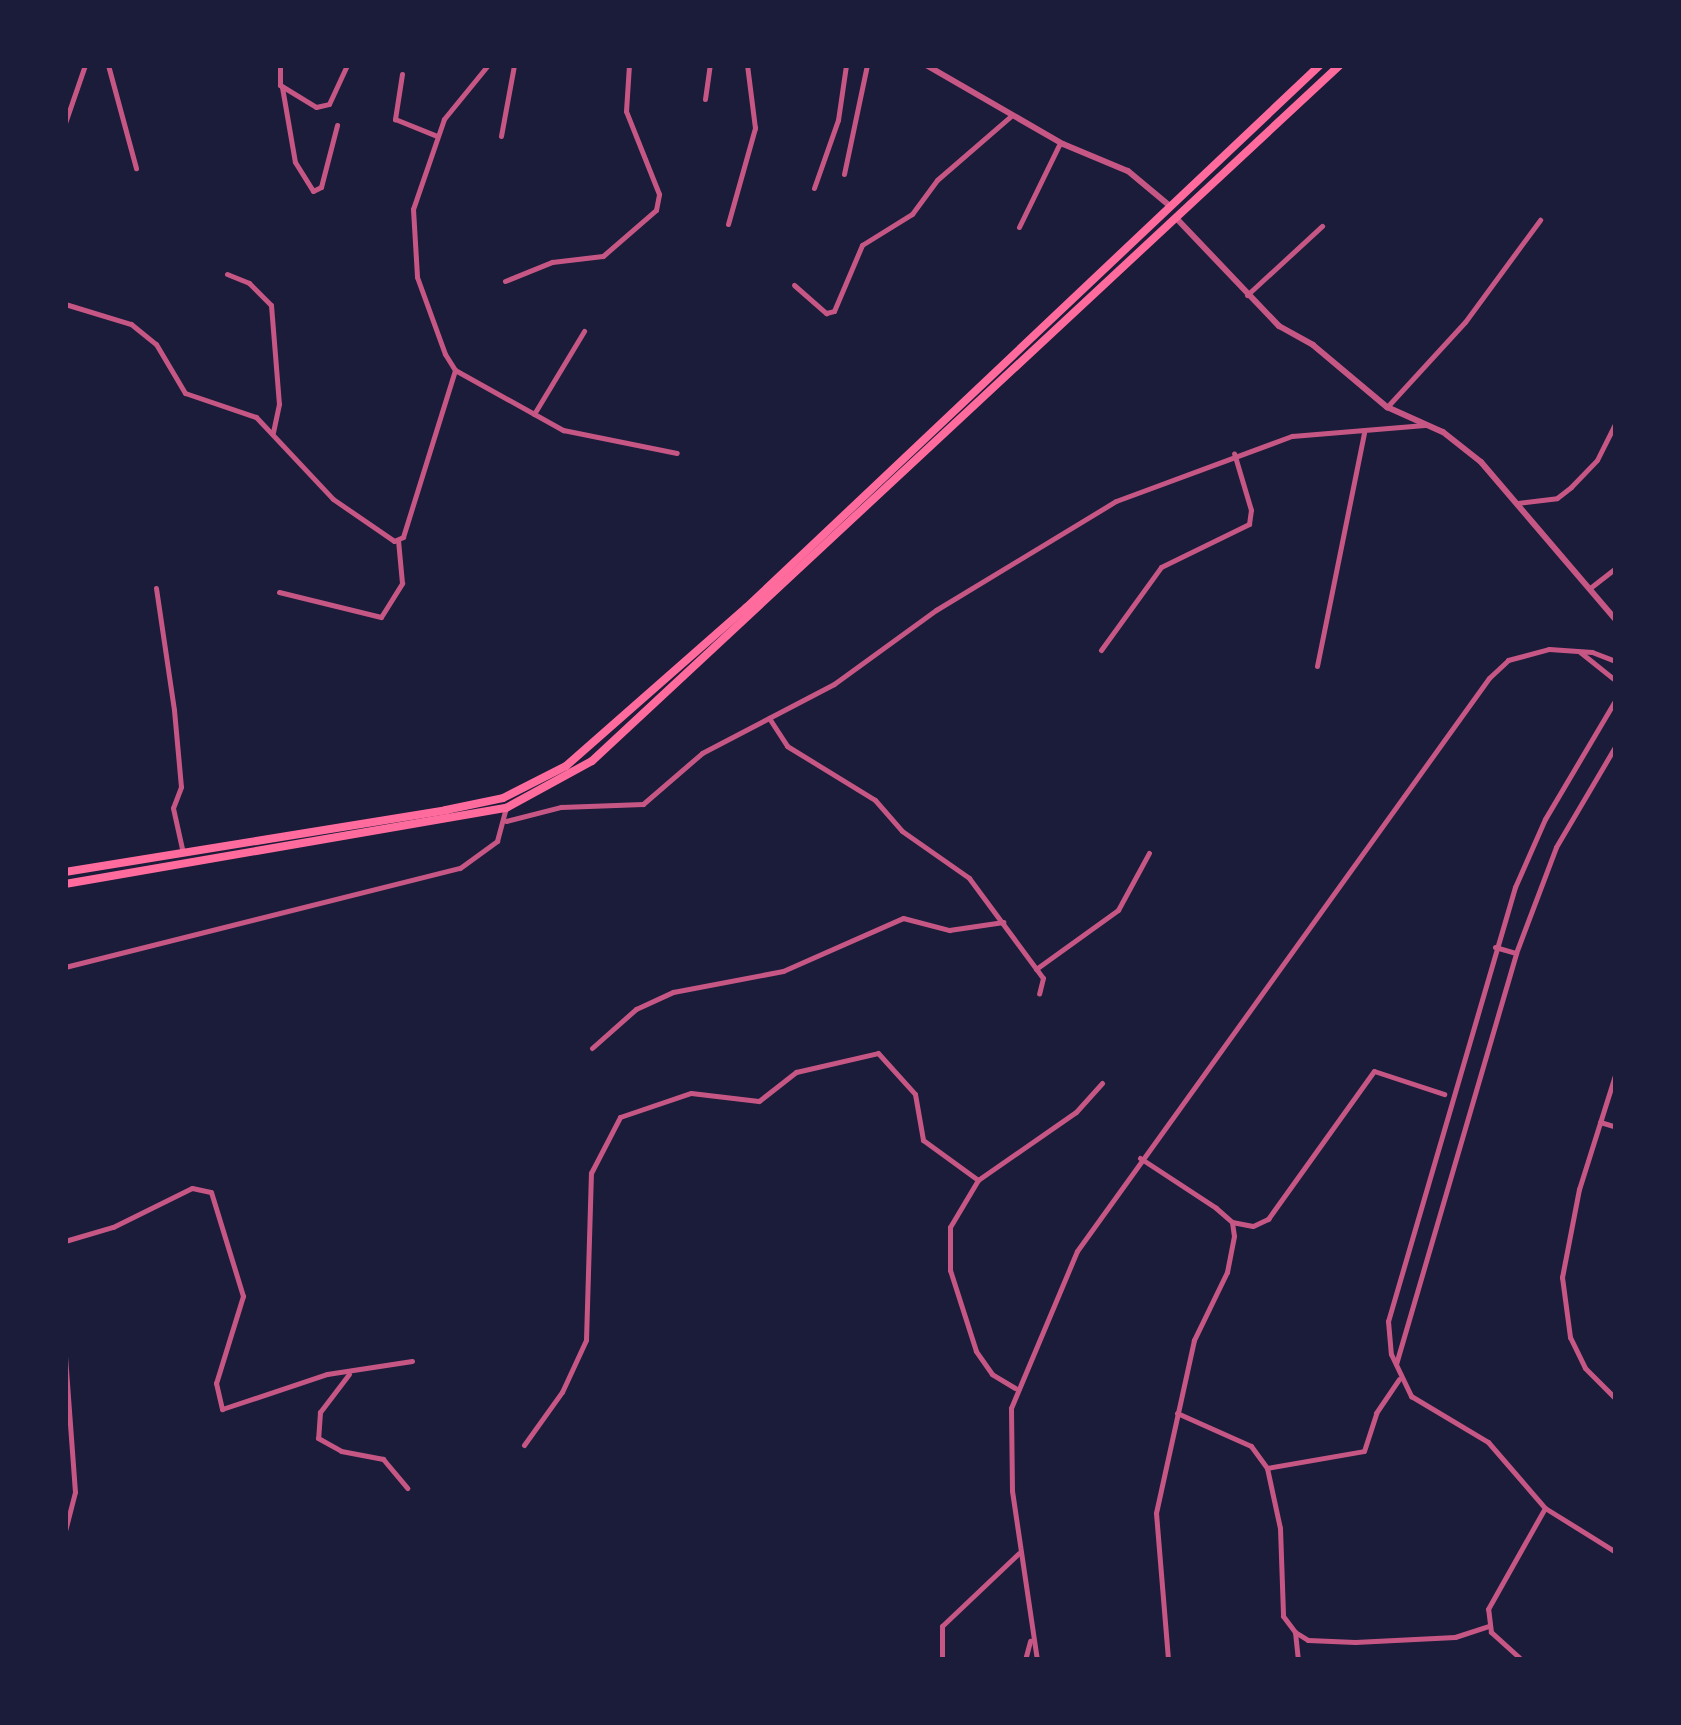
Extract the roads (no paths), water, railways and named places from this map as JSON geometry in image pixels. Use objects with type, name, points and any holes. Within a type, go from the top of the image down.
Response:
[{"type":"highway","points":[[65,884],[506,808],[564,779],[619,738],[1340,65]]},
{"type":"highway","points":[[65,872],[503,798],[566,766],[746,608],[1317,68],[1322,81]]},
{"type":"highway","points":[[108,865],[108,878]]},
{"type":"street","points":[[65,123],[86,65]]},
{"type":"street","points":[[108,65],[136,168]]},
{"type":"street","points":[[280,65],[295,162],[313,191],[320,187],[337,125]]},
{"type":"street","points":[[282,87],[310,106],[325,106],[348,65]]},
{"type":"street","points":[[488,65],[451,107],[436,136],[413,208],[413,237],[423,298],[456,370],[569,433],[677,453]]},
{"type":"street","points":[[500,136],[514,65]]},
{"type":"street","points":[[505,281],[552,262],[603,256],[656,210],[658,194],[626,112],[628,65]]},
{"type":"street","points":[[705,99],[710,65]]},
{"type":"street","points":[[728,224],[755,128],[747,65]]},
{"type":"street","points":[[814,188],[838,120],[846,65]]},
{"type":"street","points":[[844,174],[867,65]]},
{"type":"street","points":[[926,65],[1060,142],[1128,171],[1170,206]]},
{"type":"street","points":[[402,74],[395,119],[436,136]]},
{"type":"street","points":[[794,285],[826,313],[834,311],[862,245],[912,214],[937,180],[1011,116]]},
{"type":"street","points":[[1019,227],[1060,142]]},
{"type":"street","points":[[1177,219],[1246,296],[1386,408],[1464,447],[1616,620]]},
{"type":"street","points":[[1386,408],[1465,322],[1540,220]]},
{"type":"street","points":[[1246,296],[1322,226]]},
{"type":"street","points":[[228,274],[249,282],[271,305],[279,404],[273,432]]},
{"type":"street","points":[[65,304],[130,324],[156,344],[185,393],[218,410],[256,417],[332,499],[382,536],[398,540]]},
{"type":"street","points":[[534,414],[584,331]]},
{"type":"street","points":[[280,592],[380,617],[402,583],[398,540],[456,370]]},
{"type":"street","points":[[1515,503],[1557,498],[1596,460],[1616,422]]},
{"type":"street","points":[[506,821],[561,807],[643,804],[702,753],[834,684],[936,610],[1074,524],[1234,452],[1292,436],[1425,425]]},
{"type":"street","points":[[1317,666],[1364,433]]},
{"type":"street","points":[[1101,650],[1161,568],[1249,524],[1251,510],[1234,452]]},
{"type":"street","points":[[1588,590],[1616,568]]},
{"type":"street","points":[[156,588],[174,710],[181,787],[173,808],[183,853]]},
{"type":"street","points":[[1037,1660],[1019,1553],[1011,1461],[1015,1388],[1077,1250],[1489,678],[1530,652],[1580,652],[1616,661]]},
{"type":"street","points":[[1580,652],[1616,679],[1616,696],[1545,820],[1495,947],[1388,1321],[1399,1379],[1426,1407],[1488,1442],[1545,1508],[1616,1552]]},
{"type":"street","points":[[769,718],[788,746],[875,800],[915,842],[968,878],[1044,982],[1039,994]]},
{"type":"street","points":[[1396,1364],[1516,953],[1556,847],[1616,745]]},
{"type":"street","points":[[65,967],[460,868],[483,856],[506,821],[506,808]]},
{"type":"street","points":[[1036,969],[1118,910],[1150,853]]},
{"type":"street","points":[[592,1048],[636,1009],[673,992],[783,971],[903,918],[949,930],[1003,922]]},
{"type":"street","points":[[1495,947],[1516,953]]},
{"type":"street","points":[[524,1445],[562,1392],[586,1340],[591,1173],[620,1117],[691,1093],[759,1101],[796,1072],[878,1053],[915,1094],[923,1140],[978,1180]]},
{"type":"street","points":[[1140,1158],[1232,1222],[1253,1226],[1268,1219],[1374,1071],[1444,1094]]},
{"type":"street","points":[[1616,1072],[1566,1242],[1563,1306],[1586,1368],[1616,1399]]},
{"type":"street","points":[[1015,1388],[992,1374],[976,1351],[950,1270],[954,1214],[978,1180],[1076,1112],[1102,1083]]},
{"type":"street","points":[[1600,1122],[1616,1127]]},
{"type":"street","points":[[65,1241],[206,1189],[220,1204],[243,1296],[216,1383],[218,1406],[229,1408],[284,1385],[412,1360]]},
{"type":"street","points":[[1168,1660],[1156,1512],[1194,1340],[1234,1250],[1232,1222]]},
{"type":"street","points":[[65,1356],[75,1492],[65,1531]]},
{"type":"street","points":[[349,1374],[320,1412],[318,1438],[341,1451],[382,1459],[407,1488]]},
{"type":"street","points":[[1267,1468],[1364,1451],[1376,1413],[1399,1379]]},
{"type":"street","points":[[1176,1413],[1251,1446],[1267,1468],[1280,1528],[1283,1616],[1295,1632],[1308,1640],[1354,1642],[1455,1637],[1488,1626]]},
{"type":"street","points":[[1522,1660],[1488,1626],[1488,1609],[1545,1508]]},
{"type":"street","points":[[942,1660],[942,1626],[1019,1553]]},
{"type":"street","points":[[1295,1632],[1298,1660]]},
{"type":"street","points":[[1025,1660],[1032,1638]]}]
